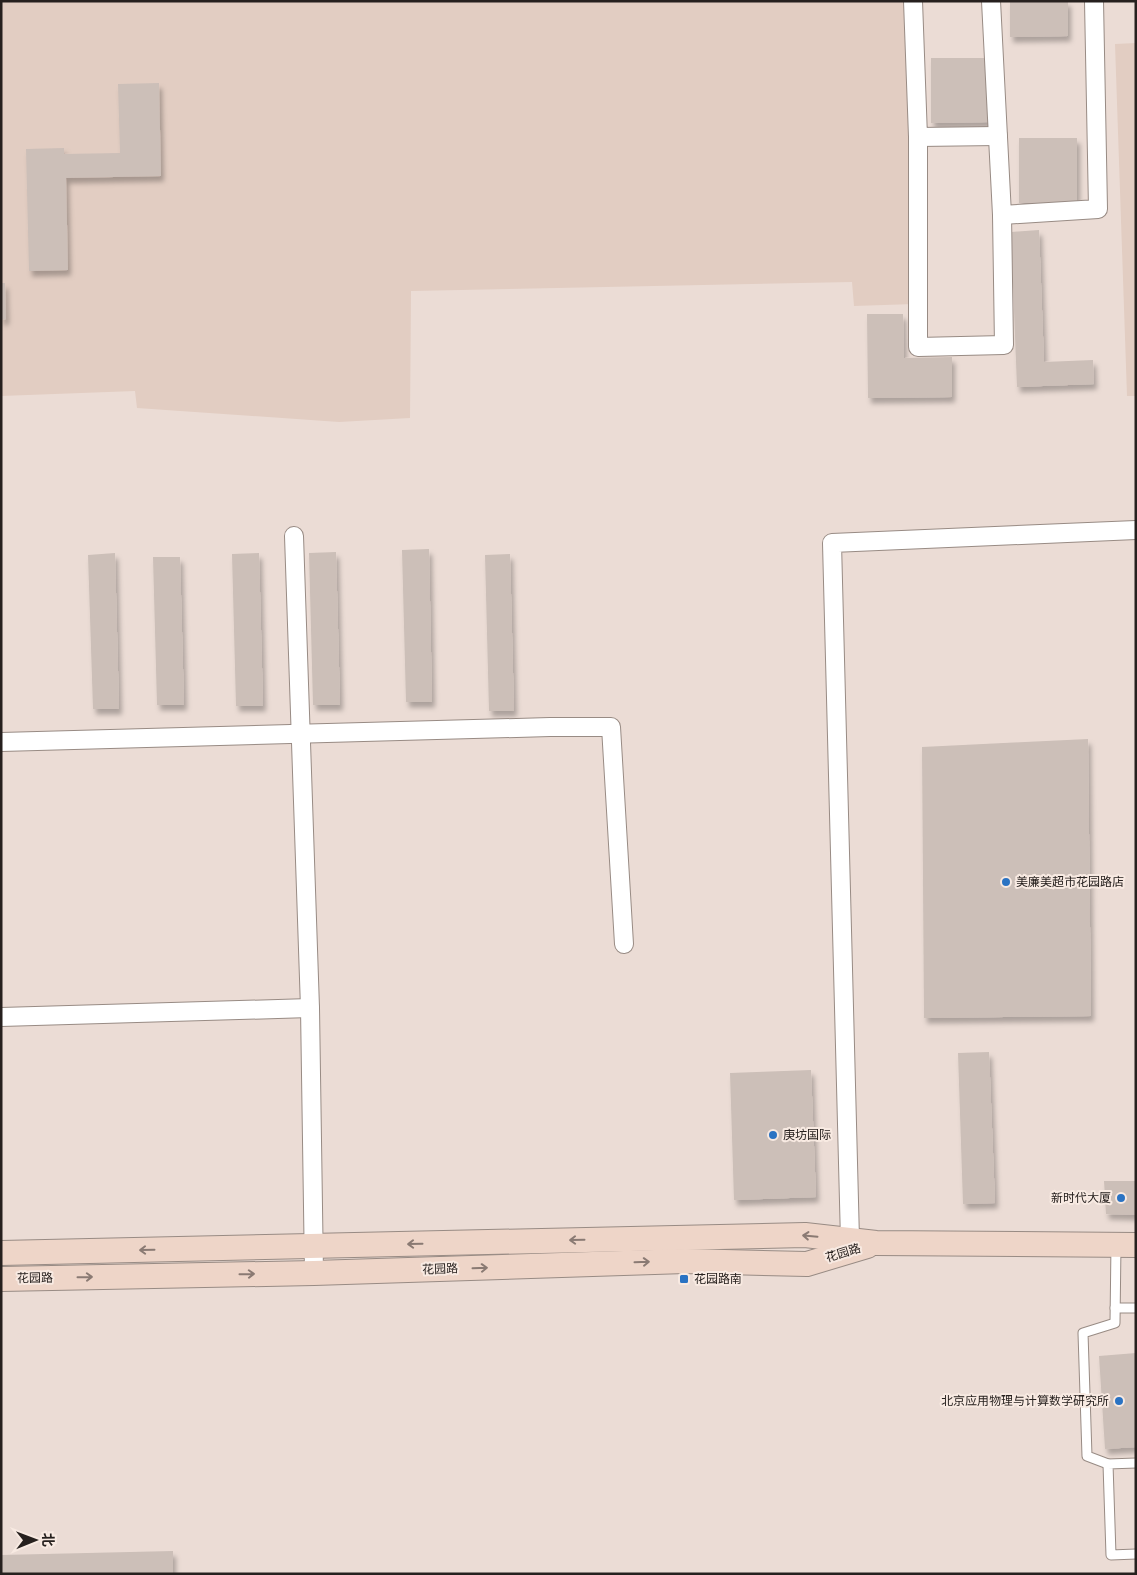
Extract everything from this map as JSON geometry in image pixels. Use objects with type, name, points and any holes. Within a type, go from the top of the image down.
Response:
[{"type":"street","points":[[913,1],[918,137],[918,347],[1004,345],[1002,215],[991,1]]},
{"type":"street","points":[[1002,215],[1098,209],[1094,1]]},
{"type":"street","points":[[918,137],[998,136]]},
{"type":"street","points":[[850,1240],[832,544],[1136,530]]},
{"type":"street","points":[[294,536],[310,1008],[314,1273]]},
{"type":"street","points":[[1,742],[611,727],[624,944]]},
{"type":"street","points":[[1,1017],[310,1008]]},
{"type":"street","name":"花园路","points":[[1,1254],[805,1235],[876,1243],[1126,1245]]},
{"type":"street","name":"花园路","points":[[1,1279],[314,1273],[685,1261],[807,1264],[876,1243]]},
{"type":"street","points":[[174,1250],[176,1276]]},
{"type":"lane","points":[[1126,1245],[1115,1308],[1115,1323],[1083,1333],[1087,1456],[1108,1464],[1136,1463]]},
{"type":"lane","points":[[1115,1308],[1136,1308]]},
{"type":"lane","points":[[1108,1464],[1111,1555],[1136,1554]]},
{"type":"shaded area","points":[[1,1],[905,1],[914,304],[854,306],[852,282],[411,291],[410,418],[339,422],[137,408],[135,391],[1,396]]},
{"type":"shaded area","points":[[1136,43],[1136,396],[1127,396],[1115,44]]},
{"type":"building","points":[[1010,1],[1068,1],[1068,36],[1010,37]]},
{"type":"building","points":[[931,58],[989,58],[989,122],[931,123]]},
{"type":"building","points":[[159,83],[161,176],[66,178],[68,270],[29,271],[26,149],[64,148],[64,154],[120,153],[118,84]]},
{"type":"building","points":[[1019,138],[1077,138],[1077,202],[1019,203]]},
{"type":"building","points":[[1039,230],[1044,362],[1093,360],[1094,384],[1017,387],[1011,232]]},
{"type":"building","points":[[1,283],[5,283],[6,319],[1,320]]},
{"type":"building","points":[[867,314],[903,314],[904,358],[952,357],[952,397],[868,398]]},
{"type":"building","points":[[429,549],[432,702],[406,702],[402,550]]},
{"type":"building","points":[[336,552],[340,705],[313,705],[309,553]]},
{"type":"building","points":[[115,553],[119,709],[93,709],[88,555]]},
{"type":"building","points":[[259,553],[263,706],[236,706],[232,554]]},
{"type":"building","points":[[510,554],[514,711],[489,711],[485,555]]},
{"type":"building","points":[[153,557],[180,557],[184,705],[157,705]]},
{"type":"building","name":"美廉美超市花园路店","points":[[1088,739],[1091,1016],[924,1018],[922,747]]},
{"type":"building","points":[[989,1052],[995,1203],[963,1204],[958,1053]]},
{"type":"building","name":"庚坊国际","points":[[811,1070],[816,1197],[734,1200],[730,1073]]},
{"type":"building","name":"新时代大厦","points":[[1104,1181],[1136,1181],[1136,1215],[1106,1214]]},
{"type":"building","name":"北京应用物理与计算数学研究所","points":[[1136,1353],[1136,1447],[1105,1449],[1099,1356]]},
{"type":"building","points":[[173,1551],[173,1574],[1,1574],[1,1555]]},
{"type":"place","name":"美廉美超市花园路店","points":[[1006,882]]},
{"type":"place","name":"庚坊国际","points":[[773,1135]]},
{"type":"place","name":"新时代大厦","points":[[1121,1198]]},
{"type":"place","name":"花园路南","points":[[684,1279]]},
{"type":"place","name":"北京应用物理与计算数学研究所","points":[[1119,1401]]}]
